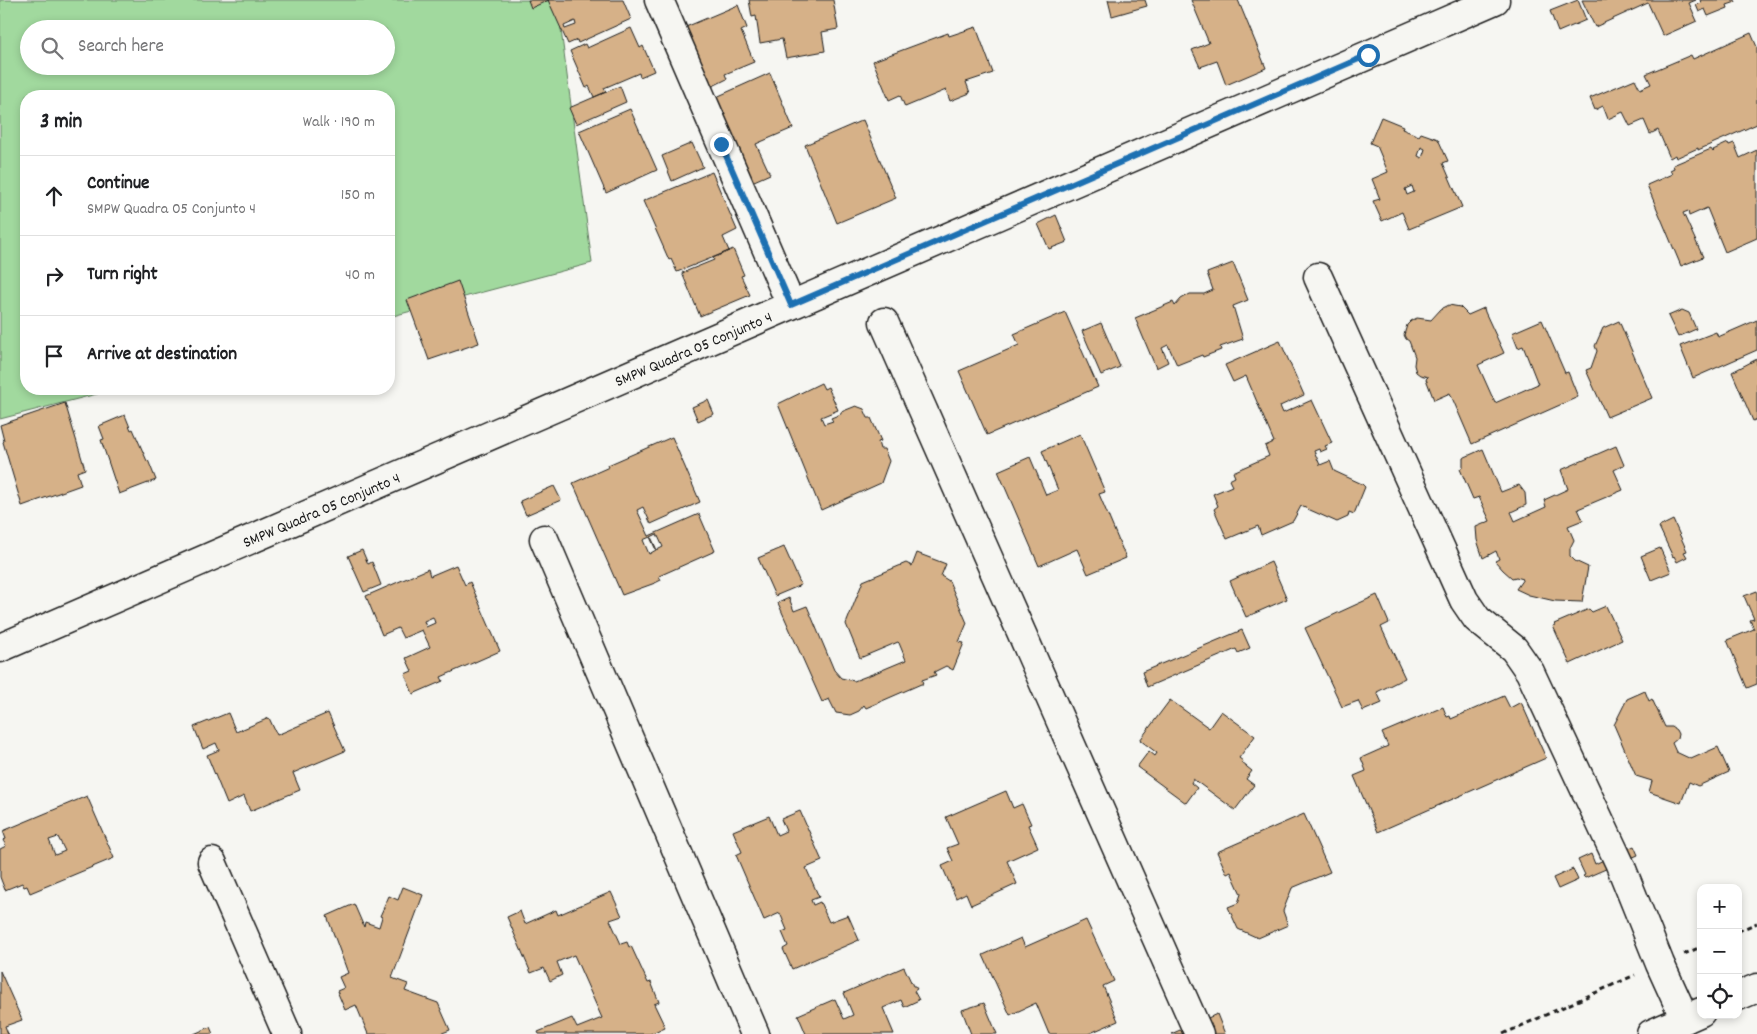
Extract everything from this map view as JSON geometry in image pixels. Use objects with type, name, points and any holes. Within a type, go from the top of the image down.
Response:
[{"type":"street","points":[[659,0],[791,305]]},
{"type":"street","name":"SMPW Quadra 05 Conjunto 4","points":[[0,648],[1496,0]]},
{"type":"street","points":[[1318,277],[1464,600],[1477,619],[1514,649],[1530,672],[1619,862],[1660,964],[1693,1015],[1651,1034]]},
{"type":"street","points":[[884,322],[1199,1034]]},
{"type":"street","points":[[544,539],[755,1034]]},
{"type":"street","points":[[212,862],[287,1034]]},
{"type":"street","points":[[1742,994],[1757,988]]},
{"type":"path","points":[[1742,929],[1757,923]]},
{"type":"path","points":[[1503,1034],[1697,949]]},
{"type":"green space","points":[[0,0],[557,0],[592,263],[395,315],[395,90],[20,90],[20,395],[93,395],[0,419]]},
{"type":"building","points":[[528,0],[549,0],[531,8]]},
{"type":"building","points":[[548,0],[623,0],[631,19],[578,43],[577,40],[568,44]],"holes":[[[575,21],[576,25],[565,29],[564,26]]]},
{"type":"building","points":[[749,0],[833,0],[838,29],[822,32],[825,51],[786,58],[782,39],[760,43],[756,16],[752,17]]},
{"type":"building","points":[[1108,0],[1145,0],[1147,6],[1112,16]]},
{"type":"building","points":[[1191,0],[1238,0],[1266,68],[1226,85],[1217,61],[1200,67],[1192,50],[1209,43]]},
{"type":"building","points":[[1578,0],[1586,20],[1558,32],[1550,11]]},
{"type":"building","points":[[1582,0],[1696,0],[1689,3],[1697,21],[1663,36],[1648,3],[1595,27]]},
{"type":"building","points":[[1700,0],[1735,0],[1736,2],[1727,5],[1728,8],[1708,16],[1705,9],[1699,12],[1696,5],[1701,3]]},
{"type":"building","points":[[738,5],[747,28],[741,31],[754,62],[725,74],[727,79],[707,89],[681,29]]},
{"type":"building","points":[[976,27],[993,73],[966,82],[970,93],[950,101],[946,90],[905,107],[900,95],[889,100],[873,61],[948,33],[949,36]]},
{"type":"building","points":[[631,28],[640,48],[643,46],[654,71],[640,77],[639,73],[604,88],[606,92],[594,97],[589,86],[586,88],[570,51],[585,44],[587,48]]},
{"type":"building","points":[[1751,33],[1757,47],[1757,124],[1698,150],[1698,148],[1676,158],[1675,155],[1670,158],[1658,130],[1650,134],[1644,120],[1630,126],[1623,112],[1608,119],[1603,106],[1595,110],[1590,98],[1635,79],[1640,89],[1651,84],[1646,74],[1691,55],[1693,59]]},
{"type":"building","points":[[770,73],[793,128],[756,144],[770,174],[745,185],[703,103]]},
{"type":"building","points":[[620,86],[626,102],[576,124],[569,108]]},
{"type":"building","points":[[630,109],[657,170],[606,193],[579,131]]},
{"type":"building","points":[[1381,117],[1403,126],[1402,129],[1419,136],[1421,133],[1438,139],[1448,161],[1443,163],[1462,207],[1409,229],[1402,212],[1382,221],[1373,201],[1380,199],[1372,179],[1388,172],[1377,146],[1370,143]],"holes":[[[1421,147],[1425,149],[1422,158],[1418,156]],[[1412,186],[1414,192],[1407,195],[1405,189]]]},
{"type":"building","points":[[863,120],[896,198],[837,223],[805,145]]},
{"type":"building","points":[[692,143],[703,167],[672,181],[662,156]]},
{"type":"building","points":[[1728,143],[1729,145],[1734,143],[1740,158],[1757,150],[1757,238],[1725,252],[1707,208],[1689,216],[1688,211],[1683,213],[1703,257],[1681,266],[1647,185],[1672,174],[1670,170],[1674,168],[1673,165],[1711,149],[1713,152],[1713,150]]},
{"type":"building","points":[[712,172],[737,230],[723,237],[729,251],[677,272],[671,259],[669,260],[643,201]]},
{"type":"building","points":[[1056,215],[1067,242],[1049,249],[1038,224]]},
{"type":"building","points":[[733,249],[744,275],[741,276],[750,295],[700,316],[682,273],[714,260],[713,258]]},
{"type":"building","points":[[1233,263],[1248,300],[1233,306],[1243,339],[1220,347],[1221,350],[1177,365],[1168,345],[1162,348],[1168,362],[1156,368],[1135,318],[1173,302],[1175,306],[1181,299],[1190,294],[1204,294],[1213,290],[1207,273]]},
{"type":"building","points":[[458,281],[479,343],[429,360],[407,300]]},
{"type":"building","points":[[1449,305],[1460,307],[1468,315],[1484,308],[1504,353],[1478,365],[1495,403],[1538,384],[1523,346],[1518,348],[1512,333],[1542,320],[1565,373],[1568,372],[1578,397],[1472,444],[1450,393],[1434,400],[1426,379],[1428,377],[1416,372],[1414,365],[1415,357],[1409,341],[1404,335],[1407,325],[1411,321],[1417,318],[1431,320],[1441,309]]},
{"type":"building","points":[[1682,310],[1689,313],[1696,329],[1678,337],[1668,316]]},
{"type":"building","points":[[1065,312],[1098,387],[987,435],[959,371],[1019,345],[1014,334]]},
{"type":"building","points":[[1757,320],[1757,350],[1693,378],[1680,346],[1716,332],[1718,337]]},
{"type":"building","points":[[1619,321],[1652,398],[1607,417],[1586,370],[1591,368],[1597,351],[1595,346],[1603,328]]},
{"type":"building","points":[[1101,323],[1120,367],[1101,375],[1082,331]]},
{"type":"building","points":[[1280,341],[1304,395],[1280,406],[1283,413],[1312,400],[1332,443],[1325,446],[1327,449],[1320,452],[1319,449],[1314,451],[1320,465],[1330,461],[1334,471],[1365,487],[1354,514],[1349,512],[1348,517],[1337,522],[1301,506],[1293,521],[1261,535],[1258,526],[1227,539],[1214,509],[1218,506],[1213,494],[1232,486],[1229,480],[1235,477],[1233,472],[1269,456],[1265,446],[1274,442],[1246,376],[1233,382],[1225,365]]},
{"type":"building","points":[[1757,359],[1757,419],[1753,421],[1732,372]]},
{"type":"building","points":[[821,383],[824,389],[828,387],[838,410],[821,417],[824,424],[833,421],[831,418],[841,414],[841,412],[856,406],[864,409],[868,418],[871,418],[881,441],[878,442],[880,449],[884,449],[889,461],[881,483],[821,510],[778,404]]},
{"type":"building","points":[[708,400],[714,414],[698,421],[692,407]]},
{"type":"building","points":[[65,403],[85,469],[77,472],[81,485],[22,506],[3,442],[0,425]]},
{"type":"building","points":[[125,415],[156,480],[119,494],[101,440],[104,439],[99,426]]},
{"type":"building","points":[[1080,434],[1105,492],[1099,494],[1126,558],[1088,574],[1077,549],[1039,566],[998,471],[1030,457],[1046,495],[1058,490],[1042,451]]},
{"type":"building","points":[[672,437],[700,502],[651,524],[643,507],[637,510],[649,536],[699,514],[715,551],[659,576],[661,580],[655,583],[622,595],[573,483],[609,467],[608,465]],"holes":[[[657,534],[663,547],[657,550],[651,537]],[[650,537],[656,550],[649,554],[643,540]]]},
{"type":"building","points":[[1616,446],[1624,465],[1614,470],[1623,490],[1578,509],[1583,520],[1568,526],[1574,540],[1570,548],[1570,556],[1575,561],[1588,567],[1582,602],[1555,601],[1529,595],[1516,589],[1523,579],[1512,578],[1503,570],[1495,561],[1499,559],[1496,551],[1483,558],[1477,540],[1476,527],[1490,521],[1479,497],[1473,499],[1460,469],[1463,467],[1463,458],[1483,449],[1501,492],[1519,485],[1525,493],[1526,505],[1511,512],[1515,521],[1546,507],[1544,500],[1568,489],[1561,470]]},
{"type":"building","points":[[554,486],[561,500],[526,515],[520,501]]},
{"type":"building","points":[[1673,520],[1687,551],[1684,552],[1687,557],[1677,562],[1659,527]]},
{"type":"building","points":[[784,547],[801,585],[775,596],[758,558]]},
{"type":"building","points":[[1660,548],[1671,572],[1651,580],[1641,556]]},
{"type":"building","points":[[362,550],[368,564],[372,562],[381,585],[364,592],[348,556]]},
{"type":"building","points":[[917,553],[946,564],[941,576],[949,581],[967,623],[959,642],[964,643],[953,670],[946,666],[934,672],[936,675],[922,680],[923,684],[866,708],[864,705],[859,711],[850,715],[836,713],[829,699],[822,702],[778,603],[789,598],[794,611],[807,606],[834,670],[841,678],[854,681],[906,660],[898,642],[860,658],[846,624],[863,581],[906,563],[912,566]]},
{"type":"building","points":[[1271,562],[1287,599],[1246,617],[1230,581]]},
{"type":"building","points":[[456,565],[465,585],[470,582],[500,651],[441,677],[443,681],[413,694],[405,674],[412,671],[406,658],[430,647],[422,630],[403,638],[398,628],[382,635],[366,596],[428,569],[430,576]],"holes":[[[433,617],[435,623],[426,627],[424,621]]]},
{"type":"building","points":[[1757,591],[1757,684],[1747,688],[1727,640],[1754,629],[1750,620],[1754,619],[1744,596]]},
{"type":"building","points":[[1377,595],[1389,623],[1381,627],[1405,678],[1377,692],[1382,703],[1363,711],[1358,701],[1342,707],[1305,628]]},
{"type":"building","points":[[1606,606],[1622,640],[1570,664],[1553,626],[1554,624],[1589,609],[1592,612]]},
{"type":"building","points":[[1242,630],[1250,648],[1238,653],[1236,649],[1147,687],[1142,672]]},
{"type":"building","points":[[1645,691],[1649,701],[1652,699],[1665,727],[1672,727],[1676,730],[1678,734],[1677,739],[1672,743],[1676,752],[1691,759],[1718,747],[1729,772],[1698,786],[1689,782],[1681,803],[1649,792],[1652,781],[1636,776],[1614,725],[1627,699]]},
{"type":"building","points":[[1504,696],[1510,708],[1521,702],[1546,758],[1378,832],[1354,776],[1366,771],[1361,758],[1388,746],[1382,733],[1443,707],[1447,717],[1450,716],[1451,719]]},
{"type":"building","points":[[1170,700],[1209,728],[1221,711],[1255,736],[1239,758],[1252,771],[1246,779],[1254,785],[1235,810],[1193,779],[1191,783],[1197,788],[1186,803],[1137,767],[1149,751],[1155,756],[1157,753],[1140,740]]},
{"type":"building","points":[[228,713],[236,732],[269,718],[277,735],[328,713],[345,751],[293,773],[300,790],[250,811],[244,796],[227,804],[207,755],[219,750],[216,743],[203,749],[194,727]]},
{"type":"building","points":[[1006,791],[1013,808],[1022,804],[1031,824],[1028,825],[1038,847],[1007,861],[1017,884],[971,905],[966,893],[956,898],[942,866],[953,861],[947,848],[958,844],[946,817]]},
{"type":"building","points":[[87,796],[114,858],[30,893],[27,886],[24,887],[22,883],[5,890],[0,877],[0,849],[6,846],[3,840],[6,839],[3,831]],"holes":[[[58,837],[65,851],[55,855],[49,840]]]},
{"type":"building","points":[[800,811],[822,861],[806,868],[819,897],[811,900],[813,905],[820,902],[829,922],[848,915],[859,940],[792,969],[783,949],[788,946],[782,932],[787,930],[780,913],[764,920],[736,855],[742,852],[733,831],[769,816],[777,835],[786,831],[781,819]]},
{"type":"building","points":[[1304,814],[1330,872],[1292,888],[1283,911],[1288,925],[1258,938],[1238,929],[1228,907],[1238,903],[1241,894],[1231,872],[1227,874],[1217,852]]},
{"type":"building","points":[[1634,846],[1638,855],[1585,878],[1583,876],[1585,875],[1578,860],[1591,854],[1595,864]]},
{"type":"building","points":[[1573,869],[1578,880],[1558,889],[1553,878]]},
{"type":"building","points":[[403,887],[423,895],[392,978],[408,984],[405,991],[438,1003],[450,1030],[440,1034],[368,1034],[356,1005],[345,1010],[337,991],[344,988],[339,977],[348,973],[327,916],[354,904],[364,927],[365,922],[379,927],[382,917],[380,916],[389,896],[398,900]]},
{"type":"building","points":[[611,892],[622,916],[610,920],[621,944],[627,942],[629,947],[631,946],[648,983],[651,982],[659,1002],[654,1004],[665,1027],[650,1034],[539,1034],[538,1032],[572,1018],[577,1028],[602,1018],[574,955],[557,962],[562,975],[550,981],[544,968],[531,973],[507,917],[520,911],[525,924],[556,910],[558,915]]},
{"type":"building","points":[[1086,920],[1114,981],[1103,986],[1118,1021],[1088,1034],[1049,1034],[1036,1003],[1010,1015],[983,955],[1021,938],[1025,947]]},
{"type":"building","points":[[904,967],[913,986],[917,989],[914,991],[919,1000],[904,1007],[901,1000],[883,1008],[894,1034],[806,1034],[798,1015],[835,999],[844,1019],[853,1015],[844,993]]},
{"type":"building","points":[[0,971],[22,1020],[5,1026],[8,1034],[0,1034]]},
{"type":"building","points":[[984,1003],[997,1034],[971,1034],[962,1010]]},
{"type":"building","points":[[1217,1014],[1225,1034],[1171,1034]]},
{"type":"building","points":[[210,1027],[213,1034],[194,1034]]},
{"type":"route","points":[[721,144],[791,305],[1368,55]]}]
